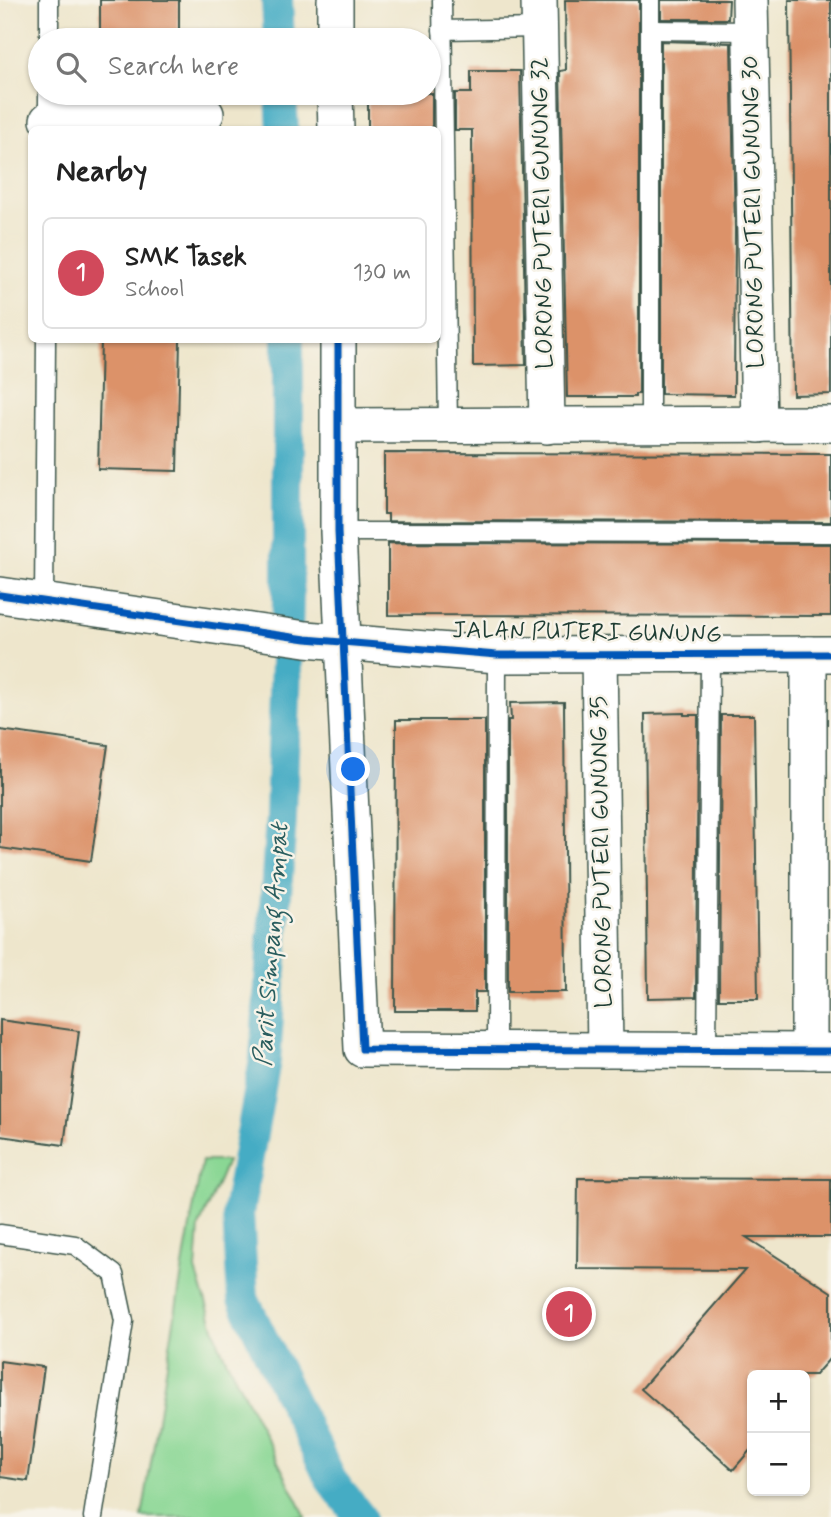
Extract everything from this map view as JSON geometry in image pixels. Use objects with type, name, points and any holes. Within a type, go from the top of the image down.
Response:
[{"type":"street","points":[[335,0],[335,28]]},
{"type":"street","name":"LORONG PUTERI GUNUNG 32","points":[[539,14],[548,426]]},
{"type":"street","name":"LORONG PUTERI GUNUNG 30","points":[[750,15],[759,425]]},
{"type":"street","points":[[335,105],[336,126]]},
{"type":"street","points":[[48,114],[206,114]]},
{"type":"street","points":[[338,343],[338,532],[362,1049],[820,1051],[820,654]]},
{"type":"street","points":[[339,426],[831,424]]},
{"type":"street","name":"JALAN PUTERI GUNUNG","points":[[0,595],[342,643],[497,654],[820,654]]},
{"type":"street","name":"LORONG PUTERI GUNUNG 35","points":[[599,655],[605,1050]]},
{"type":"lane","points":[[49,0],[49,28]]},
{"type":"lane","points":[[442,0],[448,426]]},
{"type":"lane","points":[[650,0],[650,425]]},
{"type":"lane","points":[[442,30],[539,14]]},
{"type":"lane","points":[[650,30],[750,15]]},
{"type":"lane","points":[[44,601],[46,343]]},
{"type":"lane","points":[[338,532],[831,533]]},
{"type":"lane","points":[[496,1049],[497,654]]},
{"type":"lane","points":[[707,1050],[710,654]]},
{"type":"lane","points":[[0,1234],[75,1245],[114,1274],[124,1321],[93,1517]]},
{"type":"green space","points":[[202,1161],[227,1161],[199,1227],[196,1270],[220,1347],[306,1517],[142,1517]]},
{"type":"building","points":[[100,0],[179,0],[179,28],[100,28]]},
{"type":"building","points":[[565,0],[639,0],[639,394],[635,394],[635,397],[567,397],[560,71],[566,70]]},
{"type":"building","points":[[661,0],[729,0],[728,19],[661,19]]},
{"type":"building","points":[[789,0],[831,0],[831,394],[793,395]]},
{"type":"building","points":[[661,41],[731,43],[735,229],[734,395],[661,394]]},
{"type":"building","points":[[471,71],[520,71],[526,365],[473,366],[472,130],[455,130],[455,93],[471,93]]},
{"type":"building","points":[[368,105],[432,105],[432,126],[368,126]]},
{"type":"building","points":[[101,343],[180,343],[177,471],[98,469]]},
{"type":"building","points":[[384,453],[831,454],[831,522],[388,521],[388,514],[384,514]]},
{"type":"building","points":[[388,543],[831,544],[831,616],[388,615]]},
{"type":"building","points":[[564,702],[566,992],[508,992],[510,703]]},
{"type":"building","points":[[645,714],[698,715],[696,997],[648,998]]},
{"type":"building","points":[[721,715],[754,715],[758,999],[719,999]]},
{"type":"building","points":[[396,720],[485,720],[485,992],[475,992],[475,1011],[395,1011]]},
{"type":"building","points":[[0,730],[108,745],[91,861],[0,848]]},
{"type":"building","points":[[0,1020],[79,1031],[64,1145],[0,1136]]},
{"type":"building","points":[[578,1178],[831,1179],[831,1237],[746,1237],[831,1292],[831,1357],[815,1375],[810,1375],[810,1370],[747,1370],[747,1454],[733,1470],[641,1389],[745,1270],[577,1269]]},
{"type":"building","points":[[0,1361],[44,1367],[28,1481],[0,1477]]},
{"type":"waterway","name":"Parit Simpang Ampat","points":[[277,0],[278,28]]},
{"type":"waterway","name":"Parit Simpang Ampat","points":[[282,105],[283,126]]},
{"type":"waterway","name":"Parit Simpang Ampat","points":[[288,343],[288,600],[281,818],[265,1060],[238,1213],[243,1299],[331,1480],[360,1517]]},
{"type":"cycle path","points":[[338,343],[338,532],[362,1049],[831,1051]]},
{"type":"cycle path","points":[[0,595],[306,639],[497,655],[831,654]]},
{"type":"place","name":"SMK Tasek","points":[[569,1314]]}]
